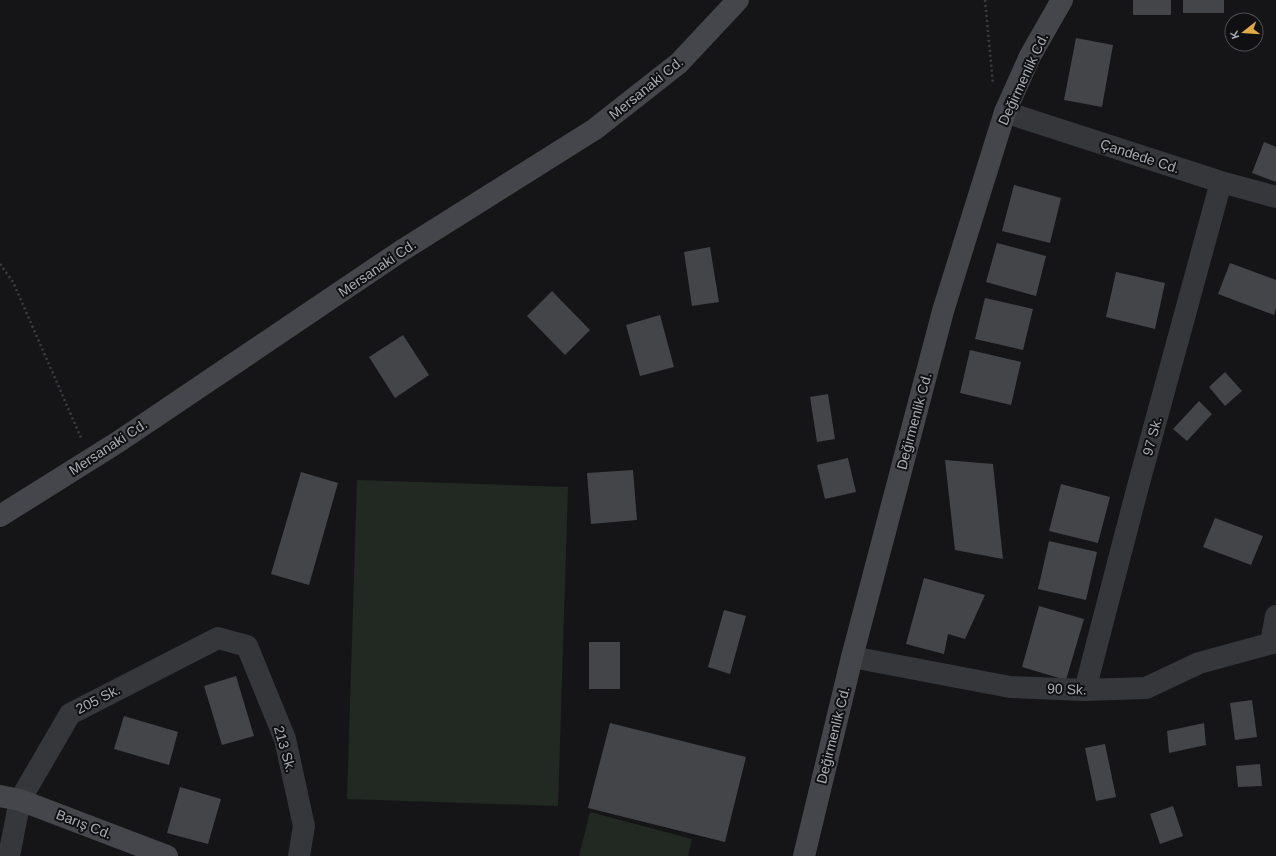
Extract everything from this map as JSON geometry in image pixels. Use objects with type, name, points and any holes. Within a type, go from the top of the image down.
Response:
[{"type":"street","name":"Mersanaki Cd.","points":[[0,516],[90,459],[401,252],[595,130],[679,63],[738,0]]},
{"type":"street","name":"Değirmenlik Cd.","points":[[804,856],[852,657],[943,311],[1005,112],[1030,56],[1062,0]]},
{"type":"street","name":"Çandede Cd.","points":[[1005,112],[1221,182],[1276,197]]},
{"type":"street","name":"97 Sk.","points":[[1085,690],[1137,490],[1221,182]]},
{"type":"street","points":[[1274,642],[1276,616]]},
{"type":"street","name":"205 Sk.","points":[[9,856],[10,798],[70,714],[218,638],[247,646]]},
{"type":"street","name":"90 Sk.","points":[[852,657],[1010,687],[1085,690],[1146,688],[1199,663],[1274,642]]},
{"type":"street","name":"213 Sk.","points":[[247,646],[285,739],[304,826],[299,856]]},
{"type":"street","name":"Barış Cd.","points":[[10,798],[167,856]]},
{"type":"path","points":[[985,0],[994,88],[1005,112]]},
{"type":"path","points":[[0,264],[13,282],[90,459]]},
{"type":"shaded area","points":[[357,480],[568,487],[558,806],[347,799]]},
{"type":"shaded area","points":[[590,812],[692,839],[688,856],[579,856]]},
{"type":"building","points":[[1133,0],[1171,0],[1171,15],[1133,15]]},
{"type":"building","points":[[1183,0],[1224,0],[1224,13],[1183,13]]},
{"type":"building","points":[[1076,38],[1113,45],[1102,107],[1064,100]]},
{"type":"building","points":[[1264,142],[1276,147],[1276,182],[1252,173]]},
{"type":"building","points":[[1014,185],[1061,198],[1050,243],[1002,231]]},
{"type":"building","points":[[997,243],[1046,256],[1036,296],[986,282]]},
{"type":"building","points":[[710,247],[719,302],[692,306],[684,252]]},
{"type":"building","points":[[1230,263],[1276,280],[1276,308],[1274,315],[1218,294]]},
{"type":"building","points":[[1116,272],[1165,283],[1155,329],[1106,317]]},
{"type":"building","points":[[552,291],[590,330],[565,355],[527,316]]},
{"type":"building","points":[[985,298],[1033,309],[1023,350],[975,339]]},
{"type":"building","points":[[660,315],[674,367],[640,376],[626,325]]},
{"type":"building","points":[[403,335],[429,375],[395,398],[369,357]]},
{"type":"building","points":[[970,350],[1021,362],[1011,405],[960,393]]},
{"type":"building","points":[[1225,372],[1242,391],[1225,406],[1209,387]]},
{"type":"building","points":[[828,394],[835,439],[817,442],[810,397]]},
{"type":"building","points":[[1199,401],[1212,414],[1187,441],[1173,429]]},
{"type":"building","points":[[848,458],[856,492],[825,499],[817,465]]},
{"type":"building","points":[[945,460],[993,464],[1003,559],[955,550]]},
{"type":"building","points":[[633,470],[637,520],[591,524],[587,473]]},
{"type":"building","points":[[301,472],[338,483],[309,585],[271,574]]},
{"type":"building","points":[[1061,484],[1110,497],[1098,543],[1049,531]]},
{"type":"building","points":[[1215,518],[1263,536],[1251,565],[1203,547]]},
{"type":"building","points":[[1049,541],[1097,552],[1086,600],[1038,589]]},
{"type":"building","points":[[924,578],[985,595],[965,639],[948,634],[944,654],[906,644]]},
{"type":"building","points":[[1039,606],[1084,619],[1066,680],[1022,667]]},
{"type":"building","points":[[724,610],[746,616],[730,674],[708,667]]},
{"type":"building","points":[[589,642],[620,642],[620,689],[589,689]]},
{"type":"building","points":[[236,676],[254,736],[222,745],[204,686]]},
{"type":"building","points":[[1252,700],[1257,737],[1235,740],[1230,703]]},
{"type":"building","points":[[124,716],[178,732],[169,765],[114,749]]},
{"type":"building","points":[[610,723],[746,757],[725,842],[588,808]]},
{"type":"building","points":[[1204,723],[1206,745],[1169,753],[1167,731]]},
{"type":"building","points":[[1105,744],[1116,797],[1096,801],[1085,748]]},
{"type":"building","points":[[1260,764],[1262,786],[1238,787],[1236,766]]},
{"type":"building","points":[[180,787],[221,799],[208,844],[167,833]]},
{"type":"building","points":[[1173,806],[1183,836],[1160,844],[1150,814]]}]
